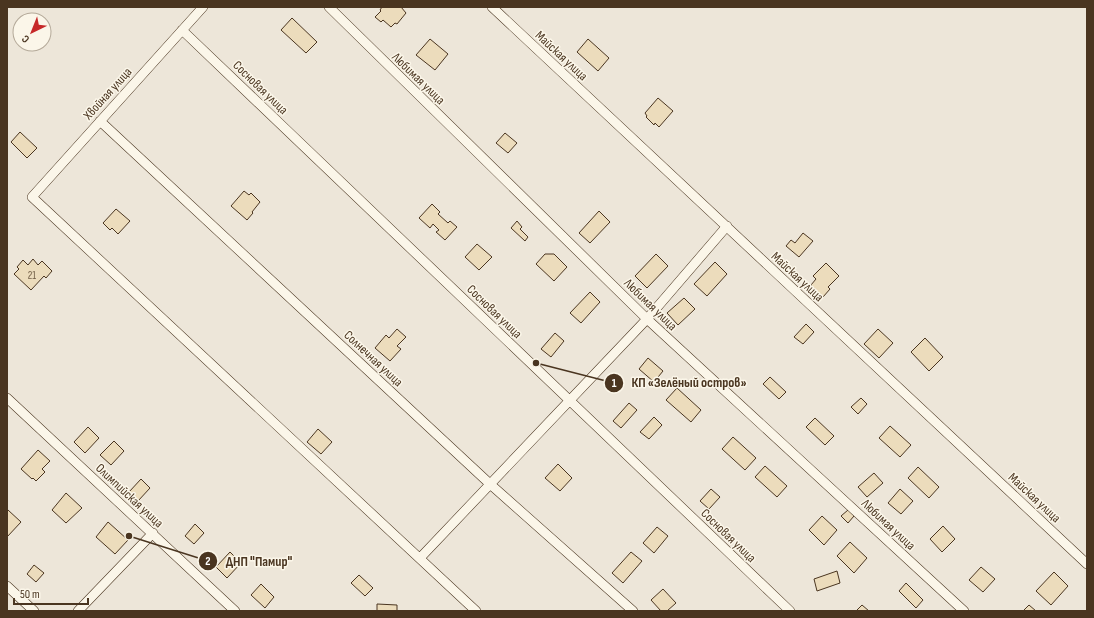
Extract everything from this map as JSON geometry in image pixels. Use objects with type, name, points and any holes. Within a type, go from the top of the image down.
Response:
[{"type":"street","name":"Хвойная улица","points":[[203,7],[32,197],[420,558]]},
{"type":"street","name":"Любимая улица","points":[[329,7],[647,319],[964,611]]},
{"type":"street","name":"Майская улица","points":[[492,7],[1087,564]]},
{"type":"street","name":"Сосновая улица","points":[[182,30],[790,611]]},
{"type":"street","name":"Солнечная улица","points":[[100,121],[490,484],[634,611]]},
{"type":"street","points":[[476,611],[420,558],[647,319],[726,226]]},
{"type":"street","name":"Олимпийская улица","points":[[7,398],[235,611]]},
{"type":"street","points":[[78,611],[153,533]]},
{"type":"street","points":[[7,586],[34,611]]},
{"type":"shaded area","points":[[7,7],[1087,7],[1087,611],[7,611]]},
{"type":"building","points":[[382,7],[401,7],[406,13],[397,24],[395,23],[391,27],[383,20],[381,22],[375,17],[381,11],[380,10]]},
{"type":"building","points":[[292,18],[317,42],[306,53],[281,30]]},
{"type":"building","points":[[430,39],[448,54],[435,70],[416,55]]},
{"type":"building","points":[[588,39],[609,58],[598,71],[577,52]]},
{"type":"building","points":[[658,98],[673,111],[659,127],[655,123],[654,125],[646,117],[647,116],[645,113]]},
{"type":"building","points":[[20,132],[37,148],[27,158],[11,142]]},
{"type":"building","points":[[505,133],[517,143],[508,153],[496,143]]},
{"type":"building","points":[[244,191],[249,195],[251,193],[260,202],[247,220],[231,206]]},
{"type":"building","points":[[432,204],[440,212],[438,214],[448,223],[450,221],[457,227],[445,240],[436,232],[439,230],[433,224],[430,228],[419,218]]},
{"type":"building","points":[[116,209],[130,221],[118,234],[112,228],[110,230],[103,223]]},
{"type":"building","points":[[599,211],[610,222],[590,243],[579,233]]},
{"type":"building","points":[[517,221],[522,227],[520,229],[528,237],[525,241],[511,228]]},
{"type":"building","points":[[803,233],[813,241],[799,257],[786,246],[791,240],[795,243]]},
{"type":"building","points":[[477,244],[492,257],[479,270],[465,257]]},
{"type":"building","points":[[545,254],[554,254],[567,267],[554,281],[536,264]]},
{"type":"building","points":[[656,254],[668,266],[647,288],[635,276]]},
{"type":"building","points":[[33,259],[38,265],[42,261],[52,271],[46,278],[44,276],[31,290],[14,274],[19,269],[17,267],[23,260],[28,265]]},
{"type":"building","points":[[715,262],[727,274],[707,296],[694,284]]},
{"type":"building","points":[[826,263],[839,276],[828,287],[830,289],[823,297],[811,285],[816,279],[813,276]]},
{"type":"building","points":[[590,292],[600,302],[581,323],[570,313]]},
{"type":"building","points":[[684,298],[695,309],[678,325],[667,313]]},
{"type":"building","points":[[806,324],[814,332],[803,344],[794,337]]},
{"type":"building","points":[[397,329],[406,337],[397,346],[401,349],[390,361],[375,348],[386,335],[389,338]]},
{"type":"building","points":[[878,329],[893,343],[879,358],[864,344]]},
{"type":"building","points":[[555,333],[564,341],[551,357],[541,349]]},
{"type":"building","points":[[925,338],[943,357],[929,371],[911,352]]},
{"type":"building","points":[[648,358],[663,371],[654,382],[639,369]]},
{"type":"building","points":[[770,377],[786,392],[779,399],[763,384]]},
{"type":"building","points":[[677,388],[701,410],[691,422],[666,400]]},
{"type":"building","points":[[861,398],[867,404],[858,414],[851,407]]},
{"type":"building","points":[[629,403],[637,410],[621,428],[613,421]]},
{"type":"building","points":[[654,417],[662,425],[649,439],[640,432]]},
{"type":"building","points":[[815,418],[834,436],[825,445],[806,427]]},
{"type":"building","points":[[890,426],[911,445],[900,457],[879,438]]},
{"type":"building","points":[[88,427],[99,438],[85,453],[74,442]]},
{"type":"building","points":[[318,429],[332,442],[321,454],[307,442]]},
{"type":"building","points":[[733,437],[756,458],[745,470],[722,449]]},
{"type":"building","points":[[114,441],[124,451],[111,465],[100,455]]},
{"type":"building","points":[[38,450],[50,461],[42,469],[45,472],[36,481],[21,469]]},
{"type":"building","points":[[558,464],[572,478],[560,491],[545,478]]},
{"type":"building","points":[[765,466],[787,486],[777,497],[755,477]]},
{"type":"building","points":[[918,467],[939,487],[929,498],[908,478]]},
{"type":"building","points":[[874,473],[883,483],[867,497],[858,487]]},
{"type":"building","points":[[141,479],[150,488],[138,501],[129,492]]},
{"type":"building","points":[[711,489],[720,497],[709,509],[700,501]]},
{"type":"building","points":[[900,489],[913,501],[901,514],[888,503]]},
{"type":"building","points":[[66,493],[82,508],[66,523],[52,510]]},
{"type":"building","points":[[8,510],[21,522],[7,537],[7,511]]},
{"type":"building","points":[[848,510],[854,516],[848,523],[841,516]]},
{"type":"building","points":[[822,516],[837,530],[824,545],[809,530]]},
{"type":"building","points":[[108,522],[128,540],[115,554],[96,537]]},
{"type":"building","points":[[195,524],[204,533],[194,544],[185,536]]},
{"type":"building","points":[[943,526],[955,539],[942,552],[930,539]]},
{"type":"building","points":[[657,527],[668,536],[654,553],[643,543]]},
{"type":"building","points":[[850,542],[867,558],[854,573],[837,556]]},
{"type":"building","points":[[230,552],[241,563],[227,578],[216,567]]},
{"type":"building","points":[[631,552],[642,561],[623,583],[612,573]]},
{"type":"building","points":[[34,565],[44,573],[36,582],[27,574]]},
{"type":"building","points":[[981,567],[995,579],[983,592],[969,580]]},
{"type":"building","points":[[837,571],[840,583],[817,591],[814,579]]},
{"type":"building","points":[[1054,572],[1068,586],[1051,605],[1036,591]]},
{"type":"building","points":[[359,575],[373,588],[365,596],[351,583]]},
{"type":"building","points":[[906,583],[923,600],[916,608],[899,591]]},
{"type":"building","points":[[261,584],[274,597],[265,608],[251,595]]},
{"type":"building","points":[[663,589],[676,603],[667,611],[661,611],[651,600]]},
{"type":"building","points":[[377,604],[397,605],[397,611],[377,611]]},
{"type":"building","points":[[862,605],[869,611],[856,611]]},
{"type":"building","points":[[1029,605],[1036,611],[1023,611]]},
{"type":"place","name":"КП «Зелёный остров»","points":[[536,363]]},
{"type":"place","name":"ДНП \"Памир\"","points":[[129,536]]}]
